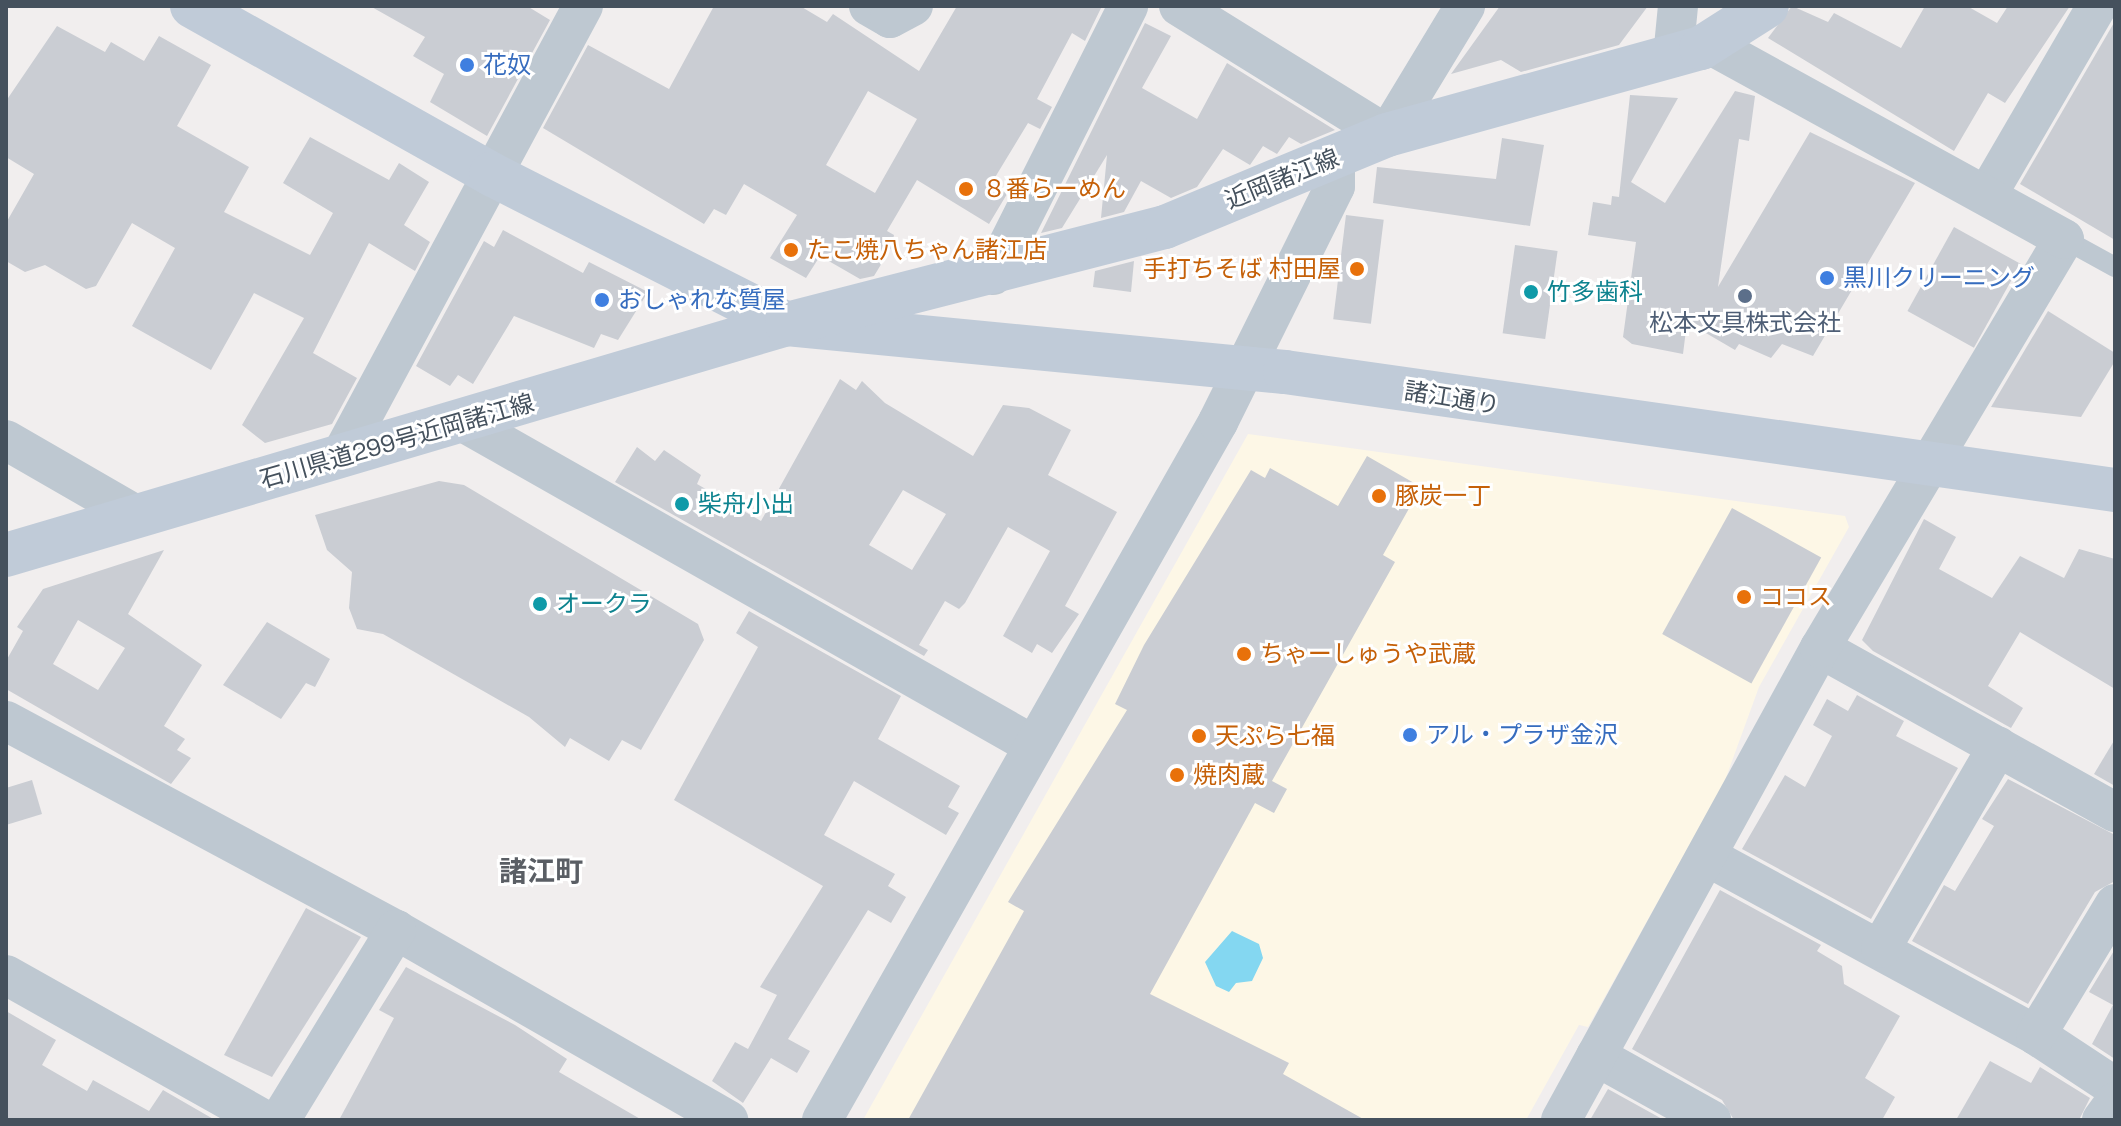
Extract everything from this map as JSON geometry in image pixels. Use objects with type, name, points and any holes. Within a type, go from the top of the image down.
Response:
[{"type":"street","points":[[192,6],[491,174],[787,324]]},
{"type":"street","points":[[341,456],[583,6]]},
{"type":"street","points":[[869,6],[890,18],[913,6]]},
{"type":"street","points":[[993,275],[1128,6]]},
{"type":"street","points":[[1179,6],[1387,135],[1465,6]]},
{"type":"street","points":[[1561,1120],[1710,858],[1820,648],[2064,239],[1987,195],[1692,51],[1678,6]]},
{"type":"street","name":"近岡諸江線","points":[[787,324],[993,275],[1165,227],[1387,135],[1692,51],[1767,6]]},
{"type":"street","points":[[1987,195],[2097,6]]},
{"type":"street","points":[[822,1120],[1243,368],[1335,186],[1335,157]]},
{"type":"street","name":"諸江通り","points":[[787,324],[1243,368],[2115,490]]},
{"type":"street","name":"石川県道299号近岡諸江線","points":[[6,555],[341,456],[467,424],[787,324]]},
{"type":"street","points":[[467,424],[1033,745]]},
{"type":"street","points":[[6,440],[136,515]]},
{"type":"street","points":[[1820,648],[2115,812]]},
{"type":"street","points":[[17,736],[396,930],[728,1120]]},
{"type":"street","points":[[1881,948],[1998,746]]},
{"type":"street","points":[[1710,858],[1881,948],[2036,1035],[2115,1087]]},
{"type":"street","points":[[2036,1035],[2115,904]]},
{"type":"street","points":[[280,1120],[396,930]]},
{"type":"street","points":[[6,975],[264,1120]]},
{"type":"street","points":[[1596,1056],[1711,1120]]},
{"type":"street","points":[[2102,1120],[2115,1102]]},
{"type":"lane","points":[[2064,239],[2115,267]]},
{"type":"shaded area","name":"アル・プラザ金沢","points":[[1248,434],[1845,516],[1849,527],[1759,687],[1724,783],[1588,1027],[1579,1025],[1526,1120],[863,1120]]},
{"type":"water","points":[[1232,931],[1259,944],[1263,958],[1252,981],[1236,983],[1229,992],[1216,986],[1205,962]]},
{"type":"building","points":[[370,6],[527,6],[550,20],[487,136],[430,102],[444,74],[413,56],[425,37]]},
{"type":"building","points":[[714,6],[800,6],[827,22],[833,14],[919,71],[957,6],[1102,6],[1085,41],[1072,33],[1037,99],[1052,107],[1040,129],[1028,123],[991,184],[1007,194],[989,224],[917,180],[887,231],[894,235],[891,248],[874,276],[860,279],[820,256],[806,278],[770,258],[797,215],[744,184],[726,215],[714,209],[704,224],[543,128],[588,45],[669,89]],"holes":[[[868,91],[917,119],[875,193],[826,165]]]},
{"type":"building","points":[[1500,6],[1648,6],[1619,45],[1521,72],[1501,60],[1451,74]]},
{"type":"building","points":[[1792,6],[1828,22],[1834,13],[1901,48],[1925,6],[1967,6],[1997,23],[2008,6],[2070,6],[2005,103],[1988,93],[1954,151],[1768,38]]},
{"type":"building","points":[[2115,21],[2115,240],[2020,184]]},
{"type":"building","points":[[1145,23],[1171,36],[1142,88],[1197,119],[1227,63],[1335,130],[1301,144],[1289,137],[1277,154],[1263,146],[1250,165],[1223,149],[1197,187],[1171,198],[1141,181],[1124,212],[1101,218],[1107,155],[1062,228],[1041,233]]},
{"type":"building","points":[[57,26],[105,52],[111,42],[144,61],[159,36],[211,65],[177,126],[249,167],[224,212],[310,255],[333,213],[283,183],[310,137],[389,180],[399,163],[429,182],[404,225],[430,242],[415,271],[369,243],[313,353],[357,378],[332,424],[265,443],[242,425],[304,318],[254,293],[211,370],[132,326],[175,248],[132,223],[96,286],[86,289],[45,265],[25,272],[6,261],[6,223],[34,174],[6,157],[6,101]]},
{"type":"building","points":[[1735,91],[1755,96],[1749,141],[1739,139],[1718,287],[1810,132],[1915,183],[1813,356],[1782,344],[1771,358],[1739,344],[1735,350],[1687,322],[1683,354],[1632,344],[1623,337],[1636,242],[1588,235],[1593,202],[1611,205],[1612,196],[1619,197],[1630,95],[1678,98],[1631,182],[1665,203]]},
{"type":"building","points":[[1502,138],[1544,145],[1530,226],[1373,203],[1377,167],[1496,179]]},
{"type":"building","name":"手打ちそば 村田屋","points":[[1346,215],[1384,220],[1371,324],[1333,319]]},
{"type":"building","points":[[1954,227],[2020,264],[1974,348],[1907,311]]},
{"type":"building","points":[[503,230],[583,273],[589,262],[648,292],[618,340],[601,334],[594,348],[514,316],[473,384],[458,375],[450,386],[416,366],[484,241],[494,247]]},
{"type":"building","name":"竹多歯科","points":[[1515,245],[1558,251],[1545,339],[1503,333]]},
{"type":"building","points":[[1134,261],[1131,292],[1093,287],[1095,271]]},
{"type":"building","points":[[2048,311],[2115,353],[2115,361],[2081,417],[1991,407]]},
{"type":"building","points":[[840,379],[856,390],[862,381],[885,403],[973,456],[1003,405],[1029,408],[1071,430],[1048,475],[1117,512],[1065,606],[1079,614],[1052,653],[1037,644],[1032,653],[1003,636],[1050,551],[1008,527],[965,603],[959,609],[945,601],[919,645],[928,650],[924,656],[615,482],[637,447],[655,461],[664,450],[701,475],[697,484],[761,521]],"holes":[[[903,490],[946,514],[912,570],[869,545]]]},
{"type":"building","points":[[1367,456],[1421,487],[1383,555],[1395,562],[1272,781],[1287,789],[1274,813],[1255,803],[1150,994],[1289,1063],[1283,1074],[1365,1120],[908,1120],[1024,911],[1008,902],[1127,710],[1115,704],[1144,645],[1251,470],[1265,478],[1270,468],[1338,506]]},
{"type":"building","points":[[439,481],[464,485],[698,624],[704,640],[641,750],[622,740],[609,761],[570,738],[565,747],[529,717],[383,634],[357,629],[349,608],[352,572],[327,550],[315,515]]},
{"type":"building","points":[[1732,508],[1821,557],[1751,683],[1662,634]]},
{"type":"building","points":[[1924,519],[1956,537],[1939,569],[1992,598],[2020,556],[2064,578],[2079,549],[2115,559],[2115,689],[2020,632],[1988,686],[2023,708],[2011,728],[1873,651],[1862,640]]},
{"type":"building","points":[[164,550],[128,614],[202,665],[164,726],[185,739],[177,750],[191,758],[171,784],[6,689],[6,661],[23,631],[17,627],[43,589]],"holes":[[[78,620],[125,648],[98,690],[53,664]]]},
{"type":"building","points":[[749,611],[901,696],[878,739],[960,786],[948,807],[959,813],[946,835],[854,781],[824,835],[895,874],[888,886],[906,897],[891,923],[868,910],[788,1039],[810,1051],[797,1073],[771,1058],[743,1103],[712,1081],[735,1042],[748,1049],[777,995],[760,987],[823,886],[674,800],[758,647],[736,633]]},
{"type":"building","points":[[267,622],[330,659],[315,687],[306,683],[281,719],[223,685]]},
{"type":"building","points":[[1857,695],[1904,721],[1896,736],[1958,768],[1871,919],[1742,849],[1785,775],[1805,787],[1832,736],[1813,725],[1827,699],[1848,711]]},
{"type":"building","points":[[2115,739],[2115,786],[2094,774]]},
{"type":"building","points":[[2008,779],[2115,835],[2115,881],[2095,892],[2028,1004],[1912,941],[1944,885],[1955,891],[1994,826],[1982,819]]},
{"type":"building","points":[[32,780],[42,814],[6,825],[6,788]]},
{"type":"building","points":[[1720,890],[1821,945],[1817,951],[1842,966],[1844,984],[1900,1016],[1865,1078],[1895,1097],[1882,1120],[1734,1120],[1722,1100],[1632,1049]]},
{"type":"building","points":[[306,908],[361,937],[272,1077],[224,1055]]},
{"type":"building","points":[[2115,949],[2115,1059],[2092,1044],[2113,1005],[2089,992]]},
{"type":"building","points":[[406,967],[515,1025],[567,1059],[559,1072],[642,1120],[339,1120],[394,1018],[379,1010]]},
{"type":"building","points":[[6,1011],[56,1040],[42,1065],[87,1091],[93,1080],[149,1111],[163,1090],[215,1120],[6,1120]]},
{"type":"building","points":[[1990,1061],[2031,1083],[2040,1067],[2090,1098],[2079,1120],[1956,1120]]},
{"type":"building","points":[[1608,1089],[1664,1120],[1590,1120]]},
{"type":"place","name":"花奴","points":[[467,65]]},
{"type":"place","name":"８番らーめん","points":[[966,189]]},
{"type":"place","name":"たこ焼八ちゃん諸江店","points":[[791,250]]},
{"type":"place","name":"手打ちそば 村田屋","points":[[1357,269]]},
{"type":"place","name":"黒川クリーニング","points":[[1827,278]]},
{"type":"place","name":"竹多歯科","points":[[1531,292]]},
{"type":"place","name":"松本文具株式会社","points":[[1745,296]]},
{"type":"place","name":"おしゃれな質屋","points":[[602,300]]},
{"type":"place","name":"豚炭一丁","points":[[1379,496]]},
{"type":"place","name":"柴舟小出","points":[[682,504]]},
{"type":"place","name":"ココス","points":[[1744,597]]},
{"type":"place","name":"オークラ","points":[[540,604]]},
{"type":"place","name":"ちゃーしゅうや武蔵","points":[[1244,654]]},
{"type":"place","name":"アル・プラザ金沢","points":[[1410,735]]},
{"type":"place","name":"天ぷら七福","points":[[1199,736]]},
{"type":"place","name":"焼肉蔵","points":[[1177,775]]},
{"type":"district","name":"諸江町","points":[[541,871]]}]
